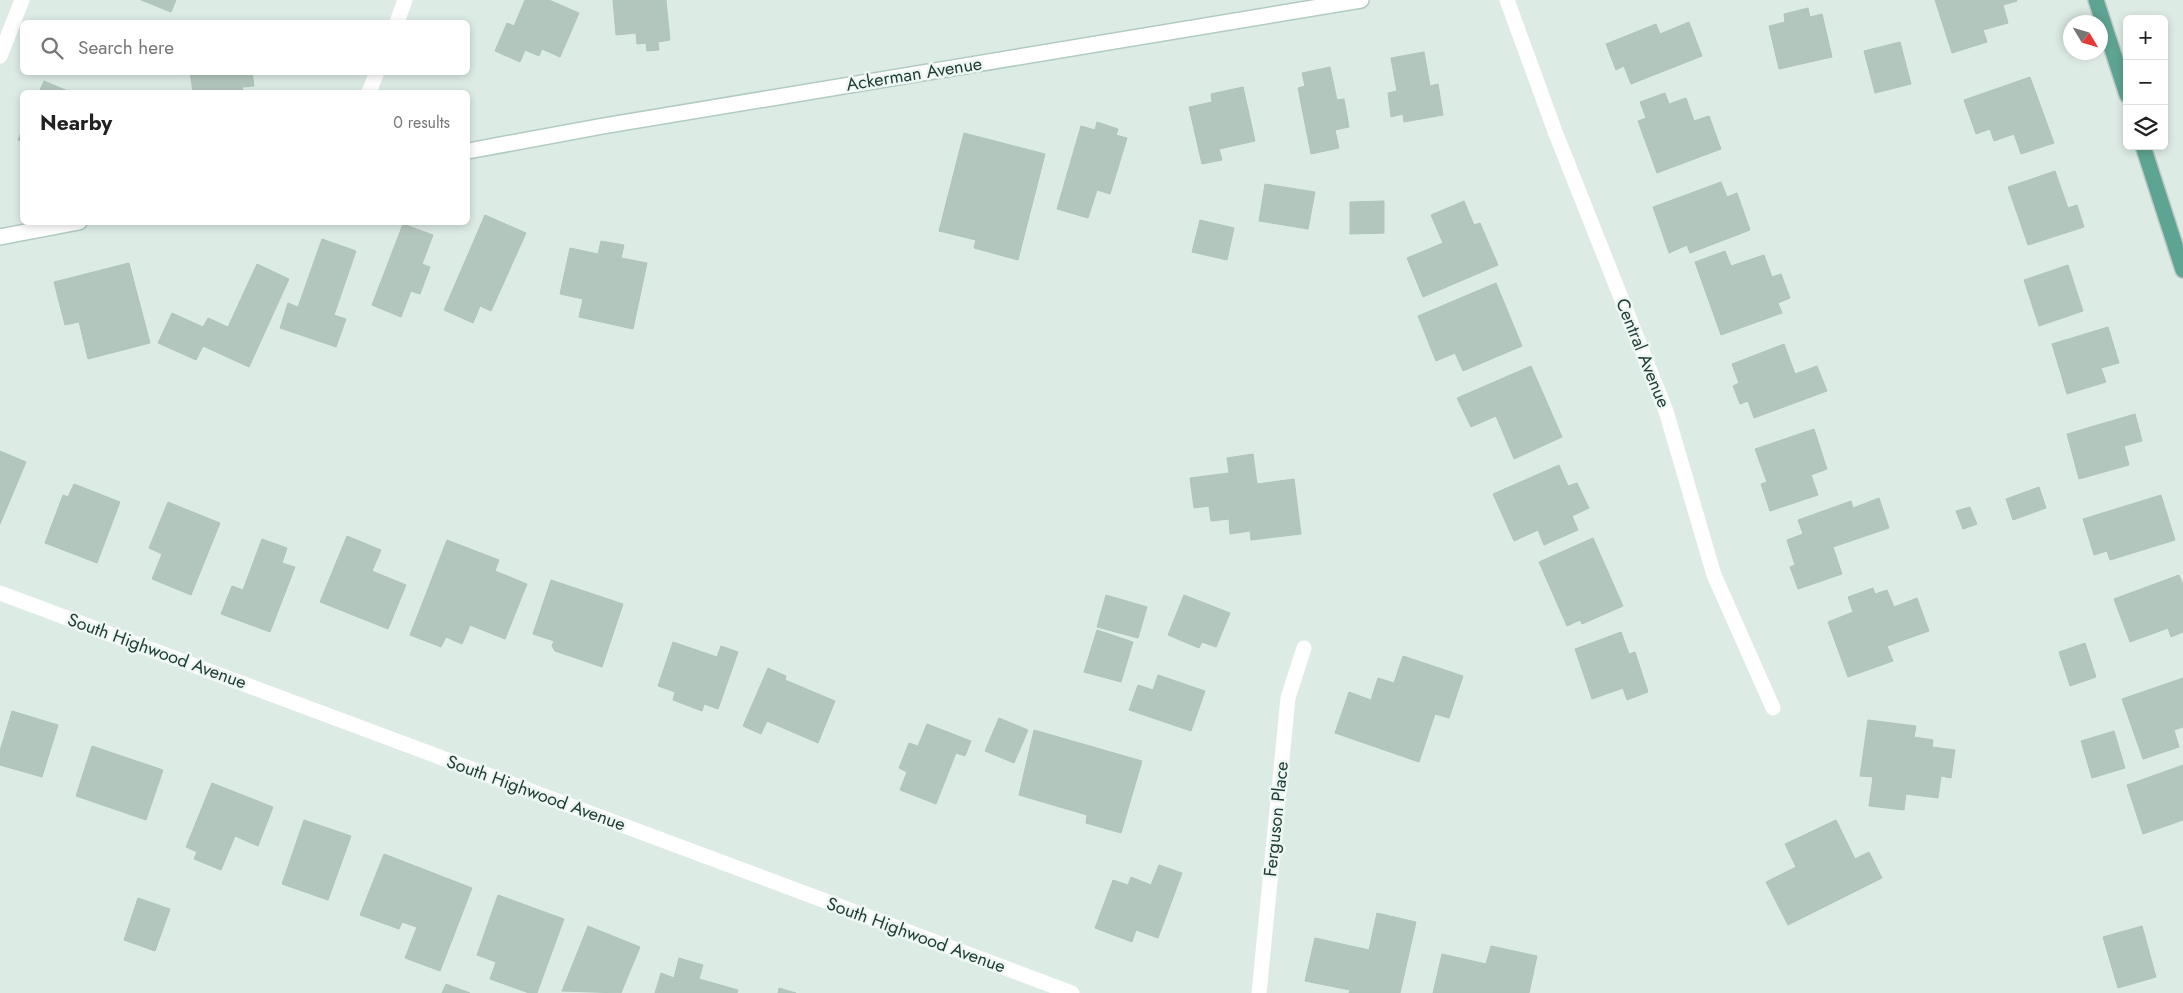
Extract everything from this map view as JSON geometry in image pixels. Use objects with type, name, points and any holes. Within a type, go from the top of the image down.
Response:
[{"type":"main road","points":[[2096,0],[2123,84]]},
{"type":"main road","points":[[2144,150],[2183,270]]},
{"type":"street","points":[[0,56],[22,0]]},
{"type":"street","points":[[397,20],[405,0]]},
{"type":"street","name":"Ackerman Avenue","points":[[470,151],[603,126],[1361,0]]},
{"type":"street","name":"Central Avenue","points":[[1507,0],[1556,134],[1666,411],[1714,575],[1773,708]]},
{"type":"street","points":[[370,90],[376,75]]},
{"type":"street","points":[[0,237],[63,225]]},
{"type":"street","name":"South Highwood Avenue","points":[[0,593],[1072,993]]},
{"type":"street","name":"Ferguson Place","points":[[1258,993],[1288,698],[1304,648]]},
{"type":"building","points":[[141,0],[176,0],[171,12]]},
{"type":"building","points":[[525,0],[549,0],[579,13],[560,57],[542,49],[539,56],[525,50],[520,62],[495,51],[507,23],[514,26]]},
{"type":"building","points":[[613,0],[666,0],[670,40],[658,42],[659,50],[647,51],[646,43],[637,44],[636,33],[616,35]]},
{"type":"building","points":[[1935,0],[2017,1],[2003,5],[2008,23],[1983,30],[1987,42],[1952,53]]},
{"type":"building","points":[[1808,8],[1810,17],[1822,14],[1832,57],[1779,69],[1769,26],[1785,22],[1784,14]]},
{"type":"building","points":[[1689,22],[1702,56],[1631,84],[1624,66],[1616,70],[1606,44],[1656,24],[1660,34]]},
{"type":"building","points":[[1900,42],[1911,84],[1875,93],[1864,51]]},
{"type":"building","points":[[1424,52],[1430,86],[1438,84],[1443,115],[1404,122],[1403,114],[1391,117],[1388,93],[1397,91],[1391,58]]},
{"type":"building","points":[[1330,67],[1337,100],[1344,99],[1349,127],[1335,130],[1339,148],[1311,154],[1298,88],[1305,86],[1302,73]]},
{"type":"building","points":[[190,75],[252,75],[254,86],[242,87],[243,90],[193,90]]},
{"type":"building","points":[[2030,77],[2054,143],[2021,154],[2014,134],[1994,141],[1990,129],[1976,134],[1964,100]]},
{"type":"building","points":[[44,81],[65,90],[40,90]]},
{"type":"building","points":[[1243,87],[1255,141],[1219,149],[1222,160],[1202,164],[1189,107],[1212,102],[1211,94]]},
{"type":"building","points":[[1665,93],[1669,104],[1686,98],[1694,121],[1709,116],[1721,149],[1657,173],[1638,121],[1646,118],[1640,102]]},
{"type":"building","points":[[1097,122],[1118,129],[1116,135],[1127,138],[1110,194],[1097,190],[1088,218],[1057,209],[1081,126],[1095,130]]},
{"type":"building","points":[[964,133],[1045,154],[1018,260],[974,248],[976,240],[939,231]]},
{"type":"building","points":[[2055,171],[2068,208],[2077,205],[2084,227],[2028,245],[2008,187]]},
{"type":"building","points":[[1721,182],[1727,197],[1737,193],[1750,230],[1690,253],[1687,245],[1669,253],[1653,207]]},
{"type":"building","points":[[1265,184],[1315,192],[1308,229],[1259,221]]},
{"type":"building","points":[[1384,201],[1384,233],[1350,234],[1350,202]]},
{"type":"building","points":[[1464,201],[1474,225],[1480,223],[1498,265],[1423,297],[1407,258],[1443,243],[1431,215]]},
{"type":"building","points":[[485,215],[526,233],[491,311],[480,306],[473,323],[444,310]]},
{"type":"building","points":[[1200,220],[1234,228],[1227,260],[1192,252]]},
{"type":"building","points":[[403,225],[433,235],[422,264],[430,267],[420,294],[411,291],[401,317],[372,305]]},
{"type":"building","points":[[322,239],[356,251],[334,315],[346,319],[336,347],[280,328],[288,303],[298,307]]},
{"type":"building","points":[[601,241],[624,245],[621,258],[647,263],[633,329],[579,317],[583,299],[560,294],[570,248],[598,254]]},
{"type":"building","points":[[1725,251],[1731,266],[1764,255],[1772,277],[1781,274],[1790,298],[1778,303],[1782,313],[1721,335],[1695,262]]},
{"type":"building","points":[[129,263],[150,343],[88,359],[79,322],[65,325],[54,282]]},
{"type":"building","points":[[257,264],[289,279],[249,367],[203,346],[196,360],[158,343],[172,313],[203,327],[208,318],[228,327]]},
{"type":"building","points":[[2068,265],[2083,311],[2039,326],[2024,280]]},
{"type":"building","points":[[1496,283],[1522,346],[1463,371],[1455,353],[1436,361],[1418,316]]},
{"type":"building","points":[[2108,327],[2119,363],[2101,368],[2106,382],[2067,394],[2052,344]]},
{"type":"building","points":[[1784,344],[1795,374],[1817,366],[1827,391],[1754,418],[1748,401],[1740,404],[1733,386],[1739,383],[1732,364]]},
{"type":"building","points":[[1531,366],[1562,437],[1514,459],[1496,416],[1471,427],[1457,398]]},
{"type":"building","points":[[2135,414],[2142,441],[2124,446],[2129,465],[2079,479],[2067,434]]},
{"type":"building","points":[[1814,429],[1827,469],[1811,475],[1818,495],[1770,511],[1761,484],[1767,482],[1755,449]]},
{"type":"building","points":[[0,451],[26,462],[0,524]]},
{"type":"building","points":[[1253,454],[1257,484],[1294,479],[1301,534],[1251,540],[1250,531],[1230,534],[1229,519],[1211,521],[1209,506],[1194,508],[1190,478],[1229,473],[1227,458]]},
{"type":"building","points":[[1559,465],[1568,486],[1577,483],[1589,508],[1572,516],[1578,530],[1544,545],[1538,530],[1514,541],[1493,494]]},
{"type":"building","points":[[74,484],[120,502],[97,563],[45,543],[63,495],[68,497]]},
{"type":"building","points":[[2039,487],[2046,508],[2013,520],[2006,499]]},
{"type":"building","points":[[2161,495],[2175,540],[2110,560],[2107,551],[2094,555],[2083,519]]},
{"type":"building","points":[[1879,498],[1889,528],[1833,547],[1842,574],[1798,589],[1790,567],[1795,565],[1787,540],[1803,534],[1798,520],[1851,501],[1853,508]]},
{"type":"building","points":[[168,502],[220,523],[191,595],[152,579],[162,554],[149,548]]},
{"type":"building","points":[[1970,507],[1977,524],[1963,529],[1956,511]]},
{"type":"building","points":[[347,536],[381,550],[372,571],[406,585],[388,629],[320,602]]},
{"type":"building","points":[[1593,538],[1623,606],[1582,624],[1580,620],[1567,626],[1539,562]]},
{"type":"building","points":[[262,539],[287,548],[282,563],[295,567],[270,632],[221,614],[232,586],[243,590]]},
{"type":"building","points":[[447,540],[499,560],[495,571],[527,584],[505,639],[470,625],[462,644],[446,637],[441,647],[410,635]]},
{"type":"building","points":[[2179,575],[2183,585],[2183,632],[2171,637],[2168,628],[2130,642],[2114,599]]},
{"type":"building","points":[[551,580],[623,604],[602,667],[555,651],[552,646],[554,641],[533,634]]},
{"type":"building","points":[[1873,588],[1875,594],[1887,590],[1894,607],[1917,598],[1929,631],[1887,646],[1893,661],[1848,677],[1828,622],[1853,612],[1848,597]]},
{"type":"building","points":[[1106,595],[1147,607],[1138,638],[1097,627]]},
{"type":"building","points":[[1184,595],[1230,613],[1216,647],[1202,642],[1199,648],[1168,635]]},
{"type":"building","points":[[1097,630],[1133,642],[1121,682],[1084,672]]},
{"type":"building","points":[[1621,632],[1629,654],[1635,652],[1648,692],[1627,700],[1623,688],[1592,699],[1575,649]]},
{"type":"building","points":[[673,642],[717,657],[721,646],[738,652],[718,709],[704,704],[702,711],[673,700],[675,692],[658,686]]},
{"type":"building","points":[[2085,643],[2096,677],[2070,686],[2059,652]]},
{"type":"building","points":[[1403,656],[1463,676],[1449,718],[1435,714],[1419,762],[1335,733],[1349,692],[1371,700],[1378,678],[1394,683]]},
{"type":"building","points":[[768,668],[786,676],[785,680],[835,701],[818,743],[767,721],[761,734],[743,726]]},
{"type":"building","points":[[1158,675],[1205,691],[1191,731],[1129,710],[1138,685],[1153,690]]},
{"type":"building","points":[[2183,678],[2183,727],[2174,730],[2179,747],[2143,759],[2122,699]]},
{"type":"building","points":[[12,711],[58,725],[42,777],[0,765],[0,751]]},
{"type":"building","points":[[999,718],[1028,730],[1014,763],[985,751]]},
{"type":"building","points":[[1868,720],[1916,726],[1914,737],[1933,740],[1932,747],[1955,750],[1951,778],[1941,776],[1938,798],[1906,794],[1904,810],[1869,806],[1873,777],[1860,776]]},
{"type":"building","points":[[927,724],[971,741],[965,756],[956,753],[936,804],[900,790],[907,772],[899,768],[909,743],[918,746]]},
{"type":"building","points":[[1034,730],[1142,761],[1121,833],[1086,823],[1087,815],[1019,795]]},
{"type":"building","points":[[2114,731],[2125,768],[2092,778],[2081,741]]},
{"type":"building","points":[[92,746],[163,770],[146,820],[76,796]]},
{"type":"building","points":[[2183,765],[2183,820],[2143,834],[2127,785]]},
{"type":"building","points":[[212,783],[273,807],[258,846],[235,836],[221,870],[194,859],[197,852],[186,847]]},
{"type":"building","points":[[304,820],[351,836],[328,900],[282,884]]},
{"type":"building","points":[[1836,820],[1855,859],[1869,852],[1882,878],[1788,925],[1766,882],[1796,867],[1785,844]]},
{"type":"building","points":[[384,854],[472,888],[440,971],[405,958],[417,927],[402,922],[399,929],[360,915]]},
{"type":"building","points":[[1159,865],[1182,873],[1158,938],[1136,930],[1132,942],[1095,928],[1113,880],[1128,885],[1131,877],[1151,885]]},
{"type":"building","points":[[498,895],[564,919],[537,993],[529,993],[490,979],[496,962],[477,955]]},
{"type":"building","points":[[138,898],[170,909],[155,951],[124,940]]},
{"type":"building","points":[[1377,913],[1416,922],[1400,993],[1349,993],[1350,990],[1305,981],[1315,938],[1369,950]]},
{"type":"building","points":[[588,926],[640,947],[621,993],[562,991]]},
{"type":"building","points":[[2142,926],[2156,977],[2118,988],[2103,937]]},
{"type":"building","points":[[1491,946],[1537,956],[1529,993],[1433,993],[1442,954],[1486,964]]},
{"type":"building","points":[[679,958],[703,965],[699,979],[738,990],[737,993],[655,993],[661,973],[674,978]]},
{"type":"building","points":[[446,984],[470,993],[442,993]]},
{"type":"building","points":[[779,988],[796,993],[778,993]]}]
